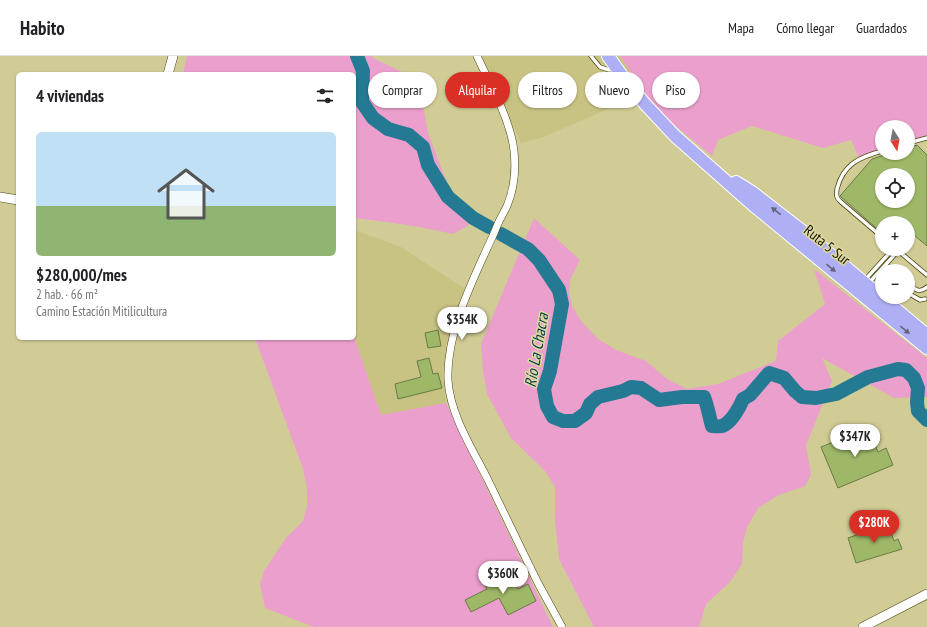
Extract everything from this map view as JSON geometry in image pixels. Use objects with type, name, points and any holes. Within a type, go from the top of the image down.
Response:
[{"type":"highway","name":"Ruta 5 Sur","points":[[608,56],[634,92],[675,136],[709,165],[752,192],[864,287],[883,311],[927,348]]},
{"type":"highway","name":"Ruta 5 Sur","points":[[864,287],[875,290]]},
{"type":"highway","points":[[880,304],[883,311]]},
{"type":"highway","name":"Ruta 5 Sur","points":[[893,304],[927,335]]},
{"type":"street","points":[[169,72],[173,56]]},
{"type":"street","points":[[477,56],[509,129],[514,146],[515,170],[514,181],[508,204],[486,251],[459,316],[449,360],[449,391],[454,409],[468,441],[538,583],[562,627]]},
{"type":"street","points":[[0,197],[16,200]]},
{"type":"street","points":[[863,627],[927,594]]},
{"type":"lane","points":[[591,56],[597,64],[604,69],[609,70],[616,67]]},
{"type":"lane","points":[[915,141],[927,138]]},
{"type":"lane","points":[[875,153],[859,159],[845,170],[839,180],[836,196],[875,231]]},
{"type":"lane","points":[[864,287],[888,256]]},
{"type":"lane","points":[[904,256],[927,275]]},
{"type":"lane","points":[[864,287],[875,276]]},
{"type":"lane","points":[[916,291],[920,291],[927,287]]},
{"type":"lane","points":[[916,291],[926,299]]},
{"type":"lane","points":[[915,297],[920,300],[926,299]]},
{"type":"shaded area","points":[[187,56],[372,56],[373,58],[402,72],[368,72],[368,108],[423,108],[428,133],[451,193],[469,225],[453,234],[416,226],[356,218],[356,72],[183,72]]},
{"type":"shaded area","points":[[481,56],[620,56],[631,72],[585,72],[585,108],[610,108],[541,138],[521,143],[505,108],[510,108],[510,72],[488,72]]},
{"type":"shaded area","points":[[620,56],[927,56],[927,137],[915,141],[915,120],[875,120],[875,153],[859,158],[851,140],[823,148],[752,126],[718,140],[712,156],[672,123],[658,108],[700,108],[700,72],[652,72],[652,101],[644,92],[644,72],[631,72]]},
{"type":"shaded area","points":[[534,218],[580,260],[570,280],[569,292],[572,306],[581,321],[598,339],[616,350],[646,361],[667,379],[687,389],[718,384],[776,361],[778,341],[825,304],[814,269],[927,358],[927,397],[894,398],[822,358],[832,381],[806,445],[811,475],[805,486],[779,495],[758,508],[747,527],[743,543],[742,564],[730,582],[706,604],[699,627],[594,627],[559,559],[555,519],[555,487],[545,471],[511,438],[487,394],[483,371],[481,344]]},
{"type":"shaded area","points":[[356,231],[401,247],[465,289],[447,345],[443,370],[446,403],[381,415],[355,340]]},
{"type":"shaded area","points":[[256,340],[355,340],[381,415],[446,403],[553,627],[314,627],[265,608],[260,584],[264,571],[286,538],[303,521],[307,506],[307,489],[303,469]]},
{"type":"building","points":[[917,145],[927,155],[927,246],[915,236],[915,216],[875,216],[875,227],[840,196],[872,159],[915,160],[915,146]]},
{"type":"building","points":[[438,330],[441,346],[428,348],[425,333]]},
{"type":"building","points":[[429,358],[433,374],[438,373],[442,388],[398,399],[395,384],[421,377],[417,361]]},
{"type":"building","points":[[868,428],[878,452],[886,448],[893,465],[838,488],[821,447]]},
{"type":"building","points":[[888,524],[894,541],[898,539],[902,549],[856,563],[848,538]]},
{"type":"building","points":[[509,572],[518,589],[528,584],[536,601],[508,615],[499,598],[471,612],[465,600],[487,589],[485,585]]},
{"type":"waterway","name":"Río La Chacra","points":[[357,56],[363,71],[362,102],[373,118],[388,129],[409,135],[423,147],[428,165],[448,197],[473,218],[489,227]]},
{"type":"waterway","name":"Río La Chacra","points":[[501,234],[528,249],[539,260],[559,290],[562,304],[550,371],[544,389],[547,406],[553,417],[563,421],[575,421],[586,413],[590,404],[598,397],[623,391],[631,387],[641,388],[659,400],[682,397],[704,397],[712,426],[721,426],[729,422],[743,399],[750,395],[769,373],[784,378],[802,397],[816,398],[836,394],[868,377],[898,369],[906,370],[914,378],[918,388],[918,411],[927,420]]}]
